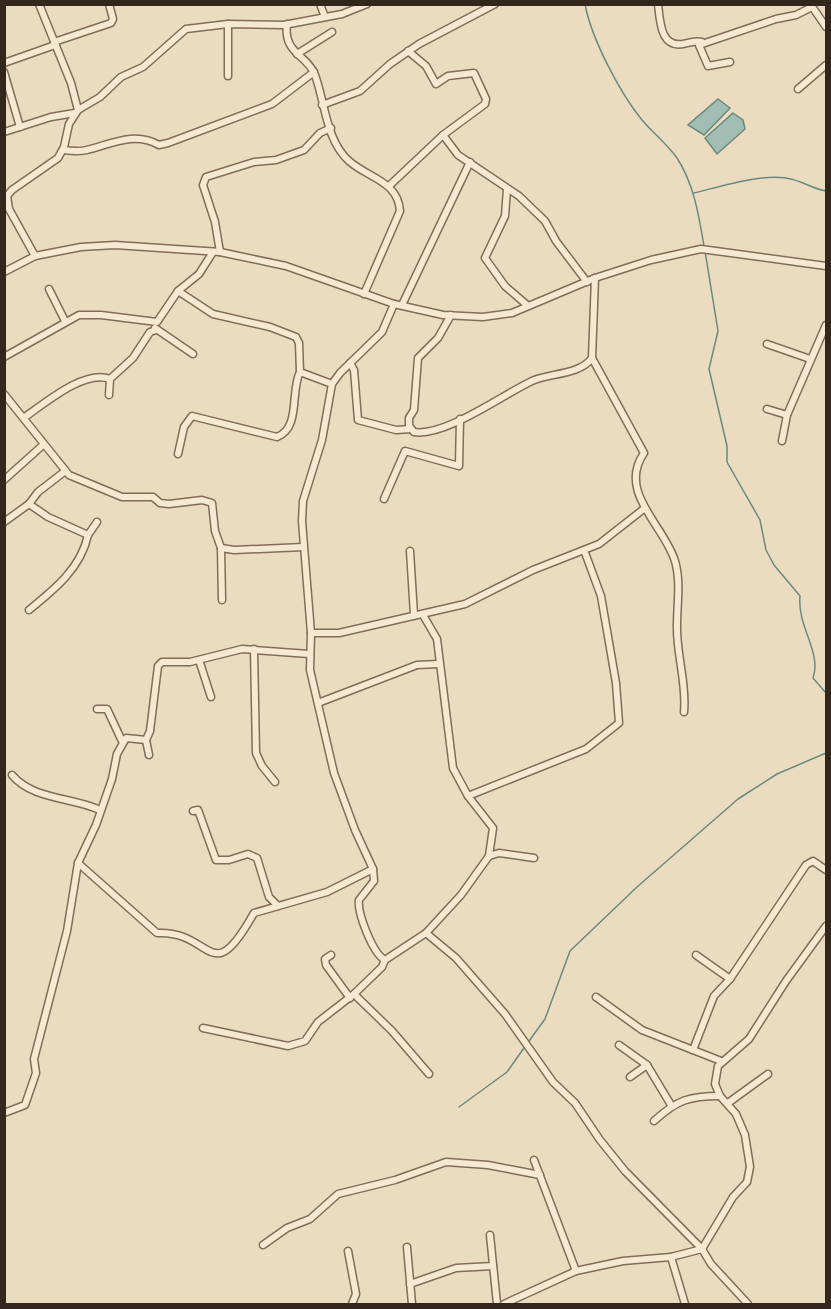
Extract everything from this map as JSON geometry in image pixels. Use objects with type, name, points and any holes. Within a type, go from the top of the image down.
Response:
[{"type":"street","points":[[35,256],[9,209],[6,195],[58,158],[63,150],[69,124],[76,112],[71,83],[39,4]]},
{"type":"street","points":[[4,63],[111,23],[113,19],[109,4]]},
{"type":"street","points":[[320,4],[325,17]]},
{"type":"street","points":[[4,132],[51,117],[76,112],[100,97],[121,77],[143,67],[184,30],[228,24],[288,24],[325,17],[367,4]]},
{"type":"street","points":[[322,105],[360,91],[408,51],[495,4]]},
{"type":"street","points":[[658,4],[660,27],[670,41],[681,45],[699,40],[702,42],[796,15],[811,6],[826,27]]},
{"type":"street","points":[[228,24],[228,76]]},
{"type":"street","points":[[288,24],[288,40],[297,54],[314,72],[322,105],[347,159],[389,186],[396,195],[400,211],[364,294]]},
{"type":"street","points":[[297,54],[332,32]]},
{"type":"street","points":[[702,42],[699,50],[708,66],[730,62]]},
{"type":"street","points":[[389,186],[443,135],[479,110],[485,104],[486,99],[474,73],[448,76],[436,84],[426,66],[408,51]]},
{"type":"street","points":[[798,89],[826,65]]},
{"type":"street","points":[[4,72],[20,127]]},
{"type":"street","points":[[63,150],[84,151],[115,141],[130,139],[149,139],[159,145],[168,143],[272,104],[314,72]]},
{"type":"street","points":[[220,252],[215,222],[203,185],[206,177],[254,162],[276,160],[304,150],[320,133],[331,128]]},
{"type":"street","points":[[443,135],[458,155],[519,196],[545,221],[556,241],[587,282]]},
{"type":"street","points":[[385,960],[375,950],[358,906],[359,900],[374,881],[373,869],[355,830],[334,772],[310,670],[311,633],[303,547],[303,501],[322,440],[332,384],[382,332],[470,162]]},
{"type":"street","points":[[507,189],[505,216],[485,258],[506,286],[527,305]]},
{"type":"street","points":[[4,272],[35,256],[100,245],[220,252],[286,266],[398,304],[451,315],[483,317],[512,313],[595,278],[651,261],[704,249],[826,266]]},
{"type":"street","points":[[4,357],[65,321],[91,314],[157,322],[178,291],[199,274],[213,252]]},
{"type":"street","points":[[595,278],[592,358],[629,427],[643,446],[644,453],[636,465],[634,476],[645,508],[675,563],[678,584],[676,626],[684,712]]},
{"type":"street","points":[[49,289],[65,321]]},
{"type":"street","points":[[177,453],[184,427],[192,417],[252,433],[277,437],[283,435],[291,422],[296,379],[300,372],[299,343],[296,337],[270,327],[213,314],[178,291]]},
{"type":"street","points":[[411,429],[409,418],[414,410],[418,358],[438,338],[451,315]]},
{"type":"street","points":[[152,323],[156,330],[193,354]]},
{"type":"street","points":[[782,441],[786,415],[826,325]]},
{"type":"street","points":[[109,395],[110,379],[134,358],[150,332],[156,330]]},
{"type":"street","points":[[767,344],[810,359]]},
{"type":"street","points":[[350,363],[354,370],[358,420],[396,430],[411,429],[414,432],[426,434],[487,407],[536,379],[570,370],[590,362],[592,358]]},
{"type":"street","points":[[300,372],[332,384]]},
{"type":"street","points":[[25,417],[77,383],[93,376],[110,379]]},
{"type":"street","points":[[4,394],[25,417],[64,472],[122,497],[153,497],[160,503],[169,504],[209,501],[213,507],[215,531],[221,548],[222,600]]},
{"type":"street","points":[[766,409],[786,415]]},
{"type":"street","points":[[384,499],[405,451],[459,466],[460,419]]},
{"type":"street","points":[[4,480],[43,445]]},
{"type":"street","points":[[4,522],[29,504],[38,492],[64,472]]},
{"type":"street","points":[[29,504],[48,518],[88,535]]},
{"type":"street","points":[[311,633],[339,633],[465,604],[533,570],[599,544],[645,508]]},
{"type":"street","points":[[29,610],[72,572],[86,545],[88,535],[97,522]]},
{"type":"street","points":[[221,548],[234,550],[303,547]]},
{"type":"street","points":[[410,550],[414,615]]},
{"type":"street","points":[[468,796],[586,749],[619,723],[616,683],[601,596],[584,550]]},
{"type":"street","points":[[203,1028],[288,1046],[305,1041],[318,1022],[352,996],[382,967],[385,960],[426,933],[461,895],[489,856],[493,828],[468,796],[453,768],[438,664],[437,639],[423,615]]},
{"type":"street","points":[[148,755],[146,740],[150,731],[158,666],[165,661],[199,660],[230,651],[254,649],[309,654]]},
{"type":"street","points":[[254,649],[256,753],[262,766],[275,782]]},
{"type":"street","points":[[199,660],[211,697]]},
{"type":"street","points":[[318,703],[417,665],[438,664]]},
{"type":"street","points":[[4,1113],[25,1105],[34,1078],[34,1059],[67,931],[78,863],[100,810],[122,741],[107,708],[97,709]]},
{"type":"street","points":[[122,741],[126,738],[146,740]]},
{"type":"street","points":[[12,775],[21,785],[33,791],[85,803],[100,810]]},
{"type":"street","points":[[193,811],[198,810],[202,817],[216,860],[229,860],[248,854],[257,858],[269,897],[278,906]]},
{"type":"street","points":[[489,856],[499,853],[534,858]]},
{"type":"street","points":[[693,1050],[714,996],[730,979],[806,865],[813,861],[826,870]]},
{"type":"street","points":[[78,863],[157,933],[171,932],[210,952],[221,954],[231,948],[254,913],[327,892],[373,869]]},
{"type":"street","points":[[504,1305],[576,1271],[623,1261],[671,1257],[702,1249],[749,1177],[750,1157],[747,1141],[728,1103],[720,1096],[715,1084],[715,1075],[721,1060],[749,1039],[826,926]]},
{"type":"street","points":[[426,933],[456,958],[505,1014],[553,1082],[575,1103],[625,1171],[702,1249],[711,1264],[748,1305]]},
{"type":"street","points":[[696,954],[730,979]]},
{"type":"street","points":[[331,955],[325,959],[326,965],[352,996],[392,1031],[429,1074]]},
{"type":"street","points":[[596,997],[642,1030],[721,1060]]},
{"type":"street","points":[[619,1046],[646,1065],[671,1105]]},
{"type":"street","points":[[630,1077],[646,1065]]},
{"type":"street","points":[[728,1103],[768,1074]]},
{"type":"street","points":[[654,1121],[671,1105],[694,1096],[720,1096]]},
{"type":"street","points":[[534,1160],[576,1271]]},
{"type":"street","points":[[263,1245],[287,1228],[310,1220],[338,1194],[395,1180],[446,1162],[488,1165],[540,1175]]},
{"type":"street","points":[[490,1235],[497,1305]]},
{"type":"street","points":[[407,1247],[412,1305]]},
{"type":"street","points":[[348,1251],[356,1294],[352,1305]]},
{"type":"street","points":[[671,1257],[685,1305]]},
{"type":"street","points":[[410,1284],[456,1268],[493,1266]]},
{"type":"shaded area","points":[[718,99],[730,108],[704,135],[688,125]]},
{"type":"shaded area","points":[[733,113],[743,120],[745,129],[717,154],[705,138]]},
{"type":"waterway","points":[[585,4],[600,49],[633,109],[677,158],[688,178],[704,246]]},
{"type":"waterway","points":[[694,193],[769,177],[791,179],[826,191]]},
{"type":"waterway","points":[[705,251],[718,331],[709,369],[727,446],[727,462],[760,520],[766,550],[774,565],[800,596],[802,618],[814,659],[813,678],[826,693]]},
{"type":"waterway","points":[[529,1041],[545,1019],[570,951],[637,887],[738,799],[777,774],[826,753]]},
{"type":"waterway","points":[[459,1107],[507,1072],[524,1048]]}]
